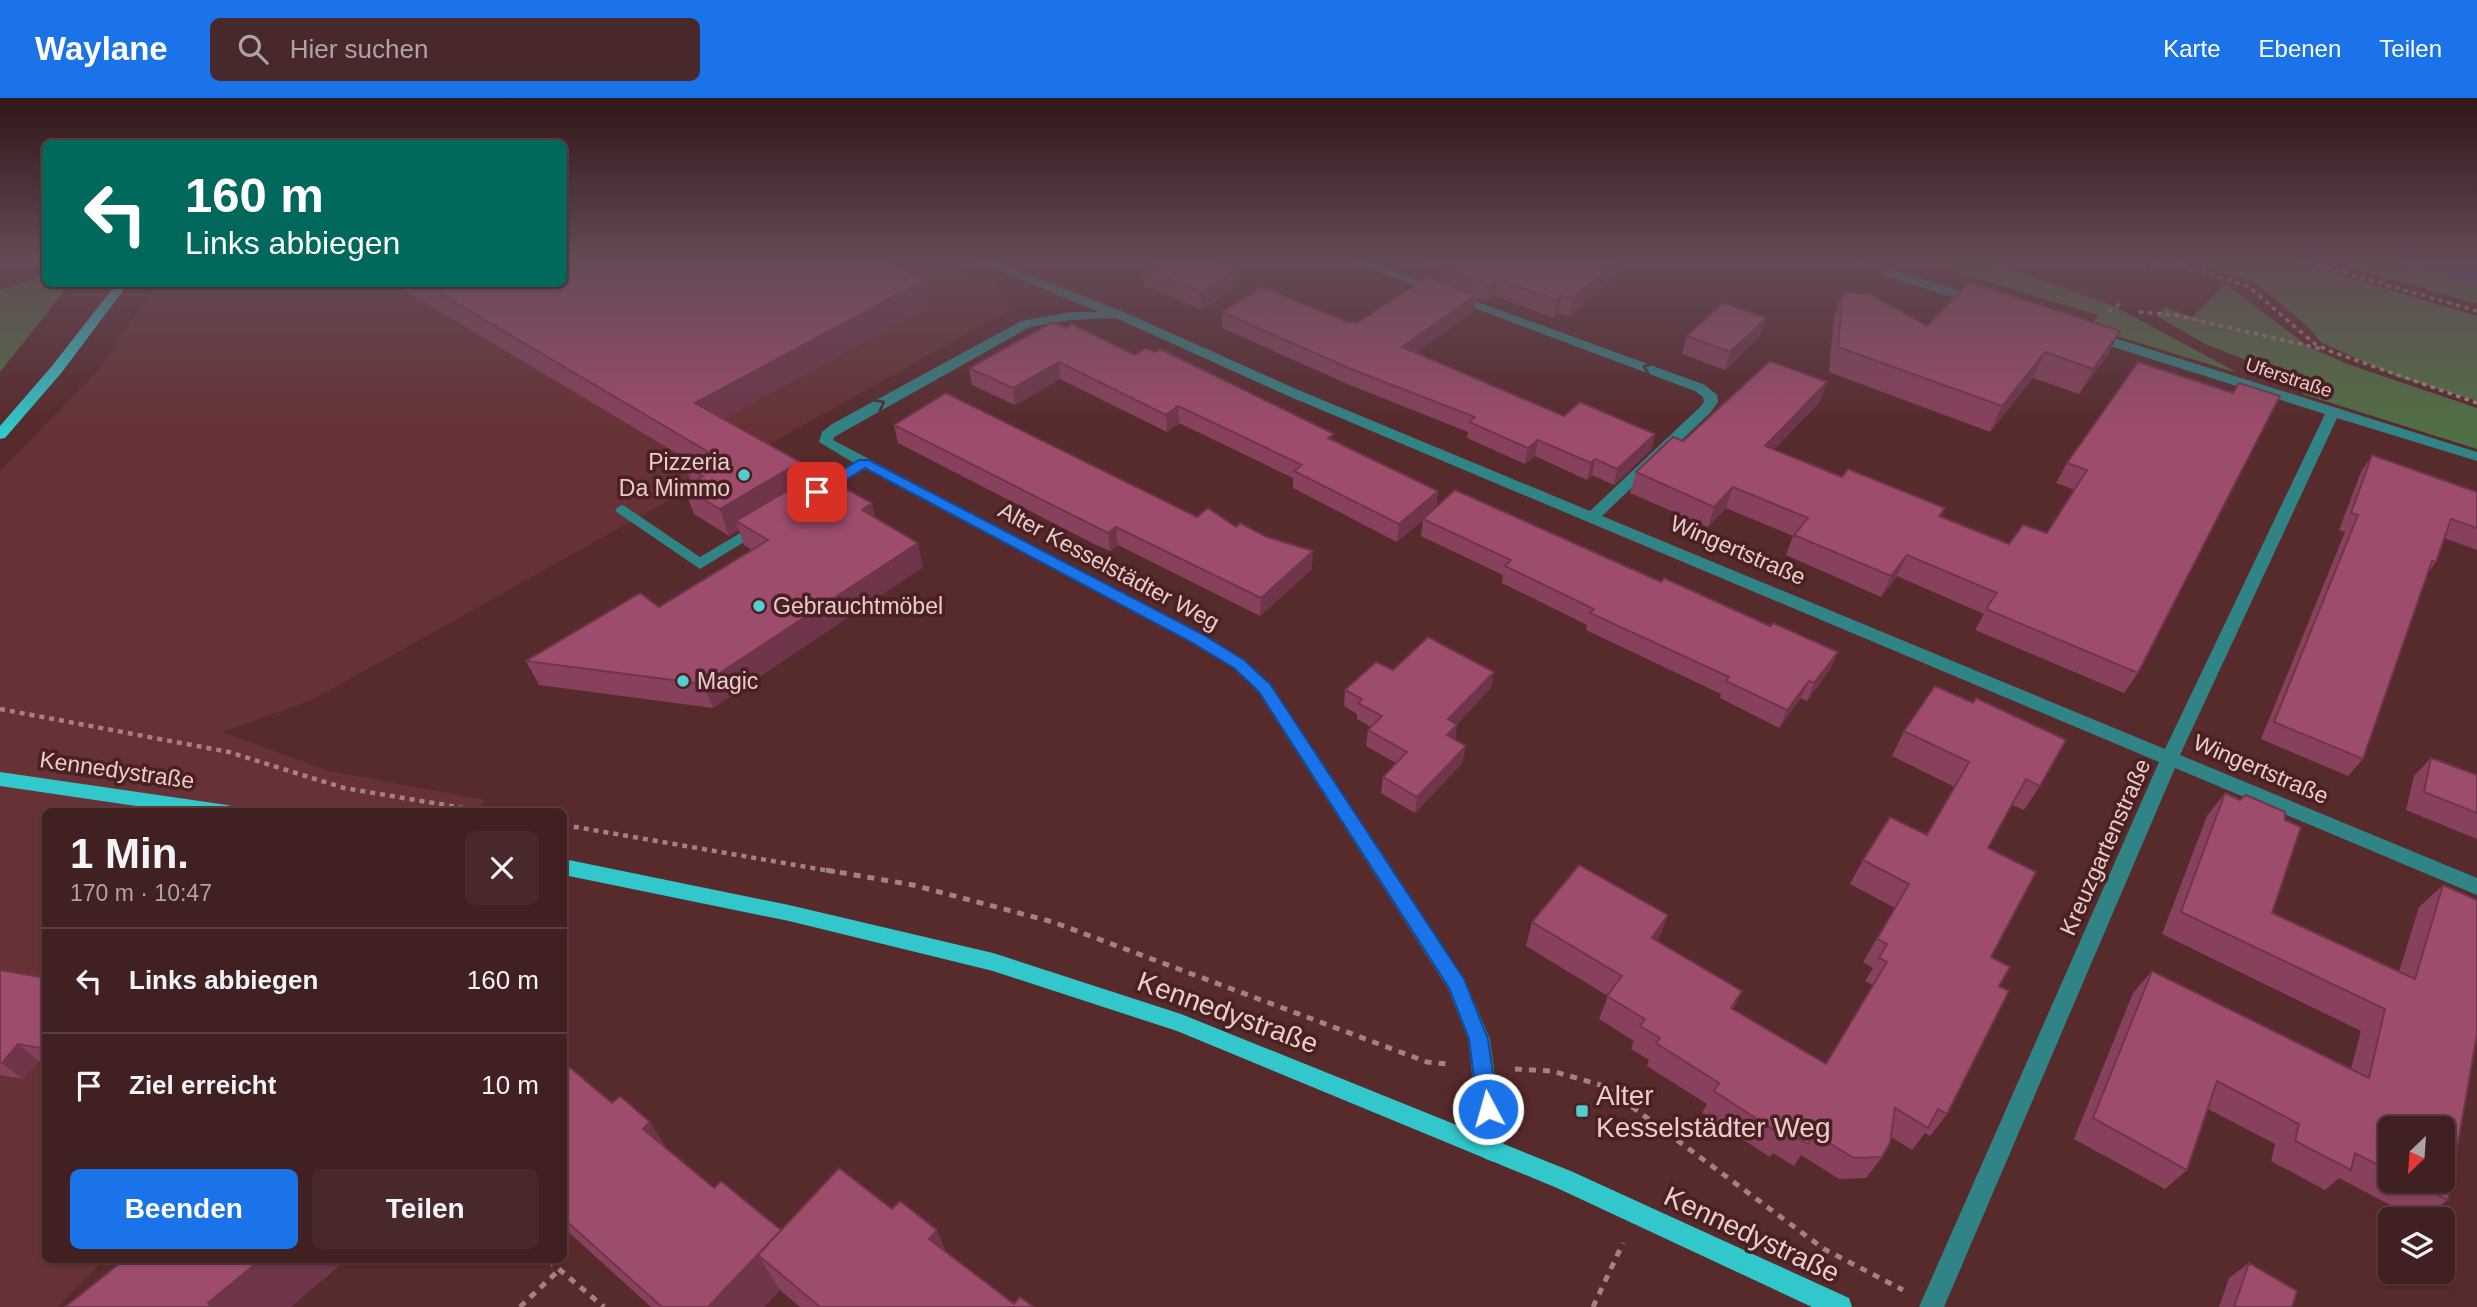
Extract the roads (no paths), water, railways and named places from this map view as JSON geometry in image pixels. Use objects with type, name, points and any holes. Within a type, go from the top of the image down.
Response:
[{"type":"main road","points":[[0,435],[58,369],[98,316]]},
{"type":"main road","name":"Kennedystraße","points":[[0,779],[199,808]]},
{"type":"main road","name":"Kennedystraße","points":[[567,868],[789,914],[993,962],[1181,1023],[1338,1085],[1493,1151],[1840,1307]]},
{"type":"street","name":"Alter Kesselstädter Weg","points":[[1069,316],[1026,324],[827,435],[826,442],[1196,638],[1239,664],[1264,688],[1457,985],[1479,1039],[1493,1151]]},
{"type":"street","name":"Wingertstraße","points":[[1122,316],[1291,392],[2477,887]]},
{"type":"street","points":[[1505,316],[1700,388],[1710,395],[1711,401],[1705,410],[1593,516]]},
{"type":"street","name":"Uferstraße","points":[[2074,330],[2477,457]]},
{"type":"street","name":"Kreuzgartenstraße","points":[[1931,1306],[2170,758],[2333,412]]},
{"type":"street","points":[[794,506],[864,463]]},
{"type":"street","points":[[623,510],[700,564],[770,521]]},
{"type":"place","name":"Pizzeria Da Mimmo","points":[[744,475]]},
{"type":"place","name":"Gebrauchtmöbel","points":[[759,606]]},
{"type":"place","name":"Magic","points":[[683,681]]},
{"type":"place","name":"Alter Kesselstädter Weg","points":[[1582,1111]]}]
